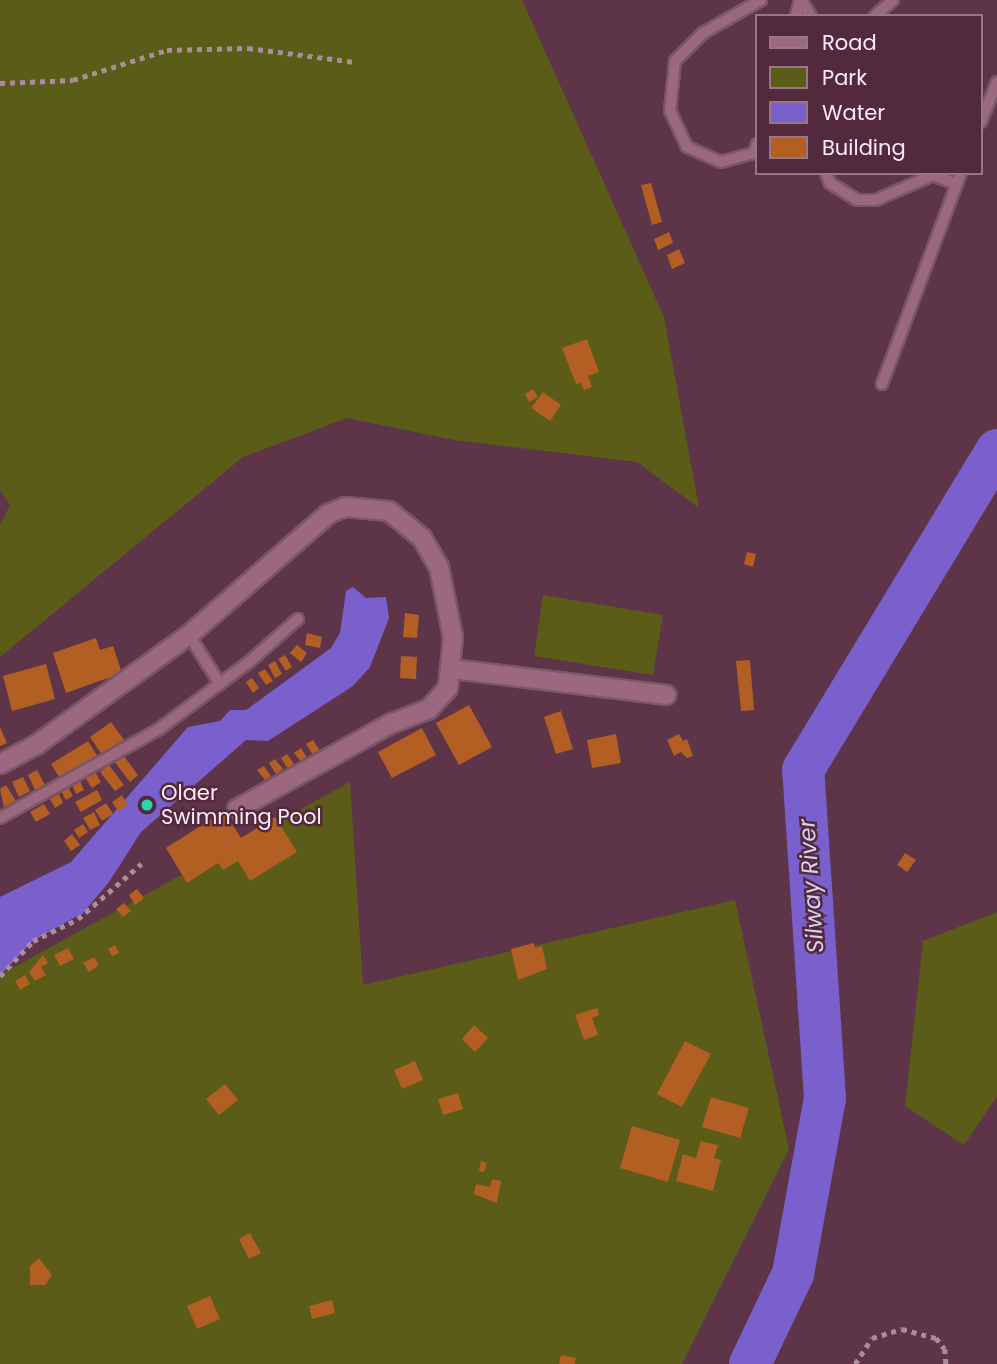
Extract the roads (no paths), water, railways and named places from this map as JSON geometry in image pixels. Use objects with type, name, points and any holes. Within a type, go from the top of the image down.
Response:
[{"type":"street","points":[[0,764],[36,745],[189,635],[328,514],[345,507],[366,507],[404,520],[422,538],[439,567],[451,613],[452,669],[448,688],[429,709],[390,724],[237,809]]},
{"type":"street","points":[[452,669],[666,695]]},
{"type":"lane","points":[[755,150],[754,153],[721,162],[687,147],[670,111],[675,61],[703,33],[761,0]]},
{"type":"lane","points":[[878,14],[893,0]]},
{"type":"lane","points":[[983,117],[997,82]]},
{"type":"lane","points":[[827,175],[830,183],[857,200],[876,200],[933,175],[959,179],[882,384]]},
{"type":"lane","points":[[0,818],[159,729],[220,684],[298,619]]},
{"type":"lane","points":[[189,635],[220,684]]},
{"type":"water","name":"Olaer Swimming Pool","points":[[353,587],[366,598],[386,597],[389,618],[370,667],[353,686],[268,741],[246,740],[141,832],[109,882],[78,919],[77,916],[33,941],[0,976],[0,897],[71,862],[188,727],[220,721],[230,710],[246,710],[331,648],[340,633],[346,591]]},
{"type":"waterway","name":"Silway River","points":[[750,1364],[793,1274],[825,1098],[803,770],[997,450]]},
{"type":"place","name":"Olaer Swimming Pool","points":[[147,805]]}]
